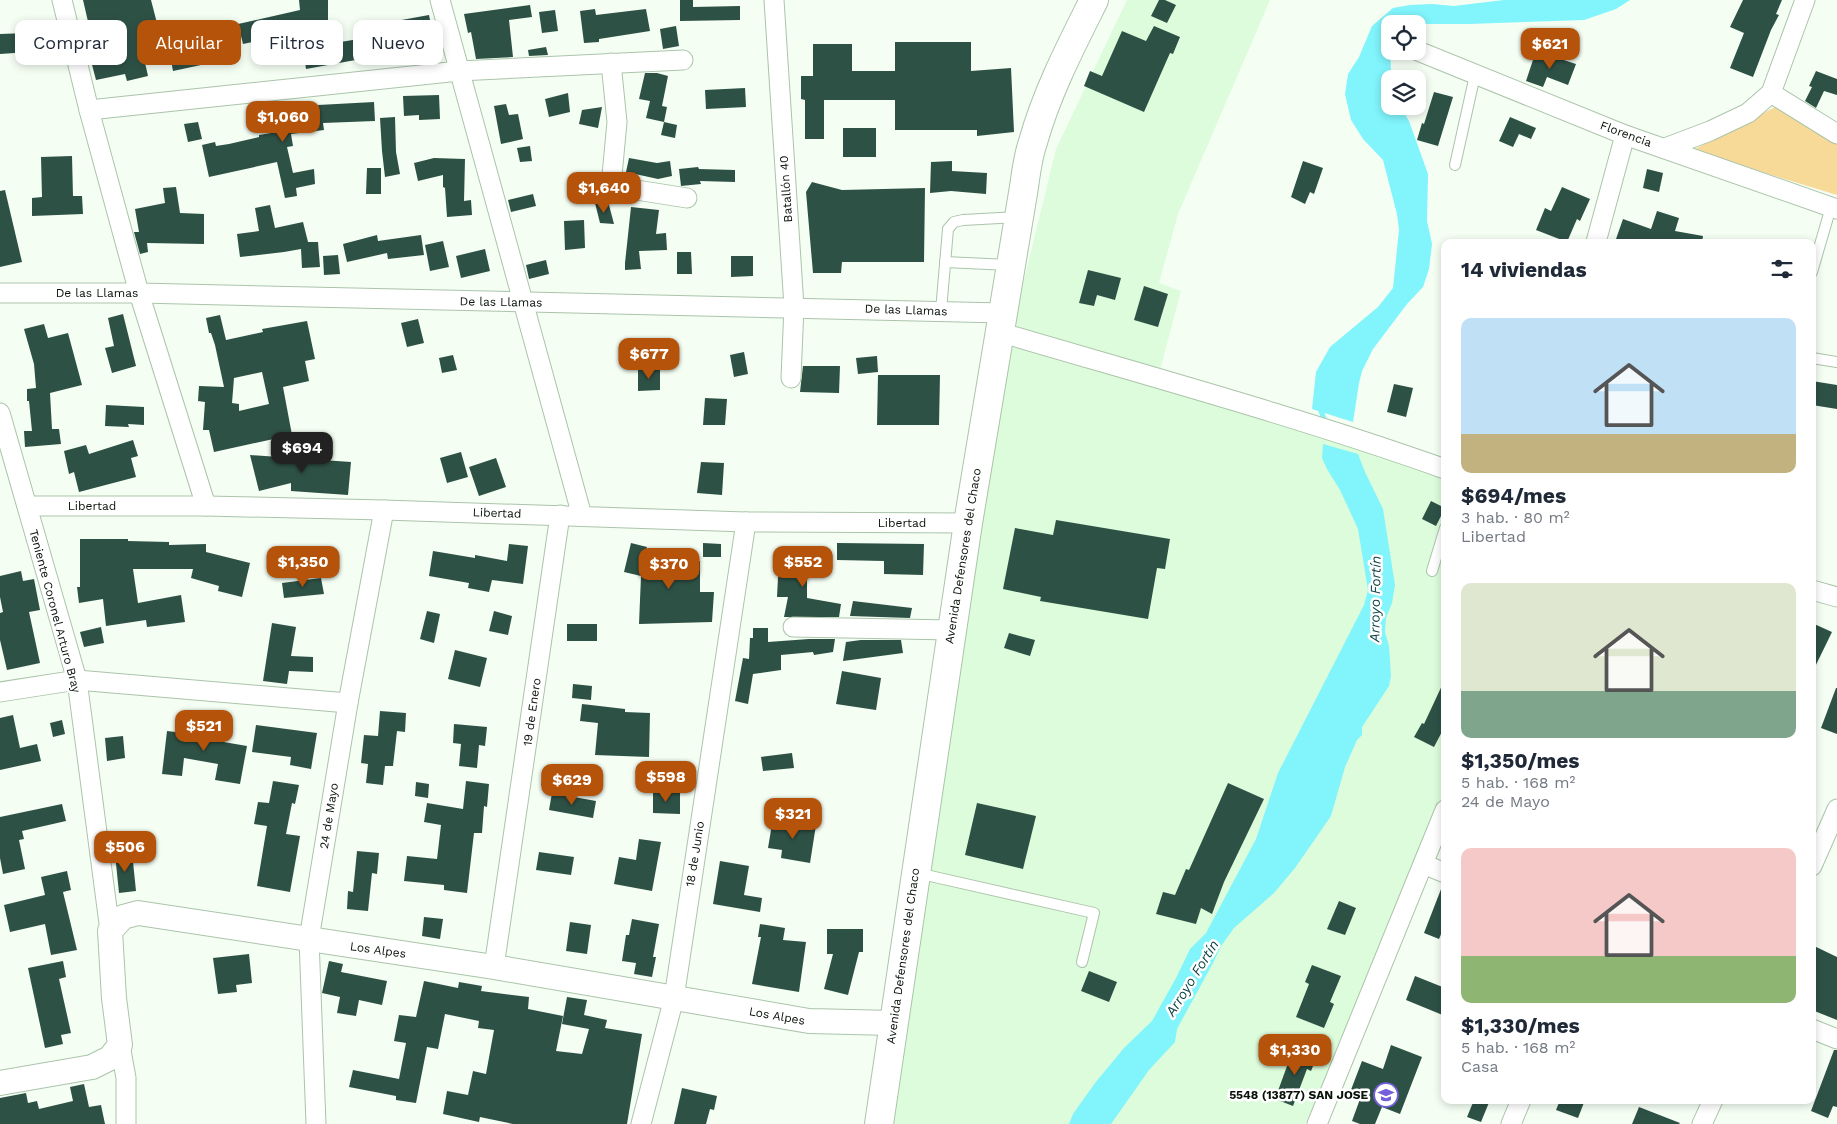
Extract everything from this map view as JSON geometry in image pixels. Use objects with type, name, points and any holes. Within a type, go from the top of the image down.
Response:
[{"type":"main road","name":"Avenida Defensores del Chaco","points":[[879,1124],[968,523],[1032,142],[1046,100],[1094,0]]},
{"type":"street","points":[[62,0],[89,110],[139,293],[206,506]]},
{"type":"street","points":[[440,0],[582,516]]},
{"type":"street","name":"Batallón 40","points":[[774,0],[794,307],[791,378]]},
{"type":"street","points":[[1665,148],[1710,131],[1748,113],[1770,93],[1805,0]]},
{"type":"street","name":"Florencia","points":[[1426,54],[1625,135],[1834,208]]},
{"type":"street","points":[[89,110],[459,71],[683,60]]},
{"type":"street","points":[[611,63],[617,122],[611,186],[687,198]]},
{"type":"street","points":[[1770,93],[1837,134]]},
{"type":"street","points":[[1597,239],[1625,135]]},
{"type":"street","name":"De las Llamas","points":[[0,292],[139,293],[941,311],[1001,322],[1378,445],[1441,468]]},
{"type":"street","name":"Teniente Coronel Arturo Bray","points":[[0,413],[76,680],[110,931]]},
{"type":"street","name":"Libertad","points":[[27,506],[206,506],[746,522],[968,523]]},
{"type":"street","name":"24 de Mayo","points":[[316,1124],[309,939],[348,703],[384,510]]},
{"type":"street","name":"19 de Enero","points":[[494,967],[560,516]]},
{"type":"street","name":"18 de Junio","points":[[641,1124],[674,998],[746,522]]},
{"type":"street","points":[[1816,591],[1837,597]]},
{"type":"street","points":[[794,627],[952,630]]},
{"type":"street","points":[[0,692],[76,680],[348,703]]},
{"type":"street","points":[[1816,857],[1837,809]]},
{"type":"street","points":[[1318,1124],[1441,820]]},
{"type":"street","points":[[1423,864],[1441,871]]},
{"type":"street","name":"Los Alpes","points":[[110,931],[123,917],[138,913],[494,967],[809,1021],[893,1023]]},
{"type":"street","points":[[110,931],[114,998],[126,1078],[126,1124]]},
{"type":"street","points":[[1816,1031],[1837,1039]]},
{"type":"street","points":[[0,1082],[92,1067],[110,1058],[120,1045]]},
{"type":"street","points":[[1511,1124],[1519,1104]]},
{"type":"street","points":[[1702,1124],[1711,1104]]},
{"type":"lane","points":[[1455,165],[1475,75]]},
{"type":"lane","points":[[1816,260],[1834,208]]},
{"type":"lane","points":[[941,311],[948,229],[954,222],[963,220],[1019,217]]},
{"type":"lane","points":[[945,262],[1011,265]]},
{"type":"lane","points":[[1816,359],[1837,362]]},
{"type":"lane","points":[[1432,571],[1441,541]]},
{"type":"lane","points":[[916,872],[1094,913],[1082,962]]},
{"type":"shaded area","points":[[1127,0],[1270,0],[1178,214],[1159,283],[1181,291],[1159,374],[1013,325],[1056,149]]},
{"type":"shaded area","points":[[1777,106],[1837,142],[1837,195],[1693,150]]},
{"type":"shaded area","points":[[1000,332],[1441,472],[1441,804],[1305,1124],[875,1124]]},
{"type":"water","points":[[1504,0],[1630,0],[1616,9],[1584,20],[1426,24],[1426,15],[1385,15],[1393,8],[1410,5],[1454,6]]},
{"type":"water","points":[[1381,18],[1381,60],[1391,60],[1391,70],[1381,70],[1381,115],[1405,115],[1409,121],[1428,174],[1427,221],[1432,244],[1429,269],[1423,287],[1407,304],[1373,349],[1362,371],[1353,422],[1312,409],[1316,372],[1330,347],[1378,307],[1393,288],[1399,230],[1397,214],[1383,160],[1363,139],[1351,120],[1345,94],[1348,74],[1359,57],[1372,26]]},
{"type":"water","points":[[1323,444],[1358,454],[1383,509],[1395,585],[1392,603],[1386,618],[1385,632],[1389,646],[1391,676],[1389,686],[1362,727],[1362,735],[1357,740],[1345,767],[1331,816],[1295,868],[1274,893],[1234,928],[1221,946],[1177,1029],[1175,1042],[1149,1070],[1111,1124],[1069,1124],[1073,1114],[1095,1083],[1124,1048],[1152,1021],[1190,949],[1206,933],[1256,839],[1278,773],[1364,605],[1368,590],[1358,529],[1340,490],[1322,458]]},
{"type":"building","points":[[83,0],[151,0],[156,20],[137,20],[137,65],[146,65],[148,76],[127,81],[125,74],[96,80],[92,65],[127,65],[127,20],[88,20]]},
{"type":"building","points":[[299,0],[328,0],[328,20],[256,20],[300,10]]},
{"type":"building","points":[[680,0],[693,0],[693,7],[740,6],[740,20],[680,21]]},
{"type":"building","points":[[1159,0],[1165,0],[1176,5],[1167,23],[1151,16]]},
{"type":"building","points":[[1743,0],[1782,0],[1776,14],[1779,15],[1771,30],[1753,77],[1730,68],[1744,33],[1730,27]]},
{"type":"building","points":[[530,5],[532,17],[509,20],[513,57],[476,59],[471,32],[468,33],[464,14]]},
{"type":"building","points":[[595,9],[596,15],[646,9],[650,31],[599,39],[599,42],[584,43],[580,11]]},
{"type":"building","points":[[555,10],[558,31],[542,33],[539,12]]},
{"type":"building","points":[[429,15],[430,20],[402,20]]},
{"type":"building","points":[[251,21],[251,42],[243,44],[241,23]]},
{"type":"building","points":[[676,26],[679,46],[663,49],[660,29]]},
{"type":"building","points":[[1154,26],[1180,37],[1173,54],[1170,53],[1144,112],[1084,86],[1090,71],[1102,76],[1122,31],[1146,41]]},
{"type":"building","points":[[15,33],[15,53],[0,54],[0,34]]},
{"type":"building","points":[[353,40],[353,60],[343,62],[343,42]]},
{"type":"building","points":[[895,42],[971,42],[971,71],[1011,68],[1014,132],[977,136],[977,130],[895,130],[895,100],[824,100],[824,139],[805,139],[805,100],[801,99],[801,76],[813,76],[813,44],[852,44],[852,71],[895,71]]},
{"type":"building","points":[[546,47],[548,55],[529,56],[528,50]]},
{"type":"building","points":[[1536,51],[1576,64],[1568,85],[1547,77],[1543,87],[1526,81]]},
{"type":"building","points":[[172,65],[201,65],[173,71]]},
{"type":"building","points":[[305,65],[328,65],[306,69]]},
{"type":"building","points":[[1816,71],[1837,79],[1837,95],[1824,91],[1816,108],[1805,101],[1812,87],[1809,86]]},
{"type":"building","points":[[645,73],[657,73],[668,76],[662,106],[667,107],[664,122],[646,118],[650,101],[639,99]]},
{"type":"building","points":[[745,88],[746,107],[706,109],[705,90]]},
{"type":"building","points":[[1434,92],[1453,97],[1438,146],[1417,140]]},
{"type":"building","points":[[568,93],[570,112],[549,117],[545,99]]},
{"type":"building","points":[[439,95],[440,119],[419,120],[419,115],[404,116],[403,96]]},
{"type":"building","points":[[374,102],[375,121],[323,123],[324,130],[291,134],[293,146],[287,147],[293,173],[314,169],[315,184],[296,188],[297,196],[285,198],[277,162],[209,177],[202,145],[215,142],[216,146],[229,144],[277,132],[274,110],[288,108],[288,113],[319,109],[318,105]]},
{"type":"building","points":[[506,104],[509,115],[518,114],[523,139],[501,144],[494,106]]},
{"type":"building","points":[[602,107],[598,128],[579,124],[582,110]]},
{"type":"building","points":[[395,117],[396,152],[400,174],[385,177],[380,118]]},
{"type":"building","points":[[1510,117],[1536,128],[1531,139],[1519,134],[1513,147],[1499,141]]},
{"type":"building","points":[[198,122],[202,139],[188,142],[184,124]]},
{"type":"building","points":[[664,122],[677,125],[675,138],[661,135]]},
{"type":"building","points":[[843,128],[876,128],[876,157],[843,157]]},
{"type":"building","points":[[530,146],[532,161],[520,162],[517,148]]},
{"type":"building","points":[[72,156],[73,196],[82,196],[83,214],[32,216],[32,198],[42,197],[41,157]]},
{"type":"building","points":[[434,158],[465,159],[464,201],[471,200],[472,215],[447,217],[443,175],[418,181],[414,163]]},
{"type":"building","points":[[629,158],[657,163],[670,161],[672,176],[658,179],[626,172]]},
{"type":"building","points":[[952,161],[952,171],[987,173],[986,194],[951,191],[930,193],[931,162]]},
{"type":"building","points":[[1303,161],[1323,168],[1314,194],[1310,192],[1305,204],[1291,197]]},
{"type":"building","points":[[698,167],[699,169],[735,170],[735,182],[700,181],[701,184],[681,186],[679,169]]},
{"type":"building","points":[[367,168],[381,168],[381,194],[366,194]]},
{"type":"building","points":[[1647,169],[1663,173],[1659,192],[1643,188]]},
{"type":"building","points":[[812,182],[842,190],[925,188],[924,262],[842,262],[841,273],[813,273],[806,192]]},
{"type":"building","points":[[176,187],[180,213],[204,214],[204,244],[147,243],[148,252],[140,254],[134,232],[139,232],[135,209],[165,203],[163,188]]},
{"type":"building","points":[[1562,187],[1590,199],[1580,221],[1577,219],[1568,239],[1559,239],[1536,230],[1545,208],[1551,211]]},
{"type":"building","points":[[5,190],[22,262],[0,267],[0,191]]},
{"type":"building","points":[[533,194],[536,206],[511,212],[508,200]]},
{"type":"building","points":[[595,203],[609,205],[614,224],[600,223]]},
{"type":"building","points":[[270,205],[275,228],[303,222],[308,242],[318,242],[320,267],[302,268],[301,249],[240,257],[237,234],[259,231],[255,208]]},
{"type":"building","points":[[631,207],[659,210],[656,234],[666,233],[667,250],[639,251],[641,269],[625,270],[625,263]]},
{"type":"building","points":[[1657,211],[1679,218],[1675,231],[1703,236],[1702,239],[1616,239],[1623,219],[1651,229]]},
{"type":"building","points":[[584,220],[585,248],[565,250],[564,221]]},
{"type":"building","points":[[377,235],[378,241],[421,235],[424,255],[388,259],[387,253],[347,262],[343,244]]},
{"type":"building","points":[[443,241],[449,267],[430,271],[425,245]]},
{"type":"building","points":[[485,249],[490,271],[461,278],[456,256]]},
{"type":"building","points":[[677,252],[691,252],[692,274],[677,274]]},
{"type":"building","points":[[338,255],[340,274],[324,275],[323,256]]},
{"type":"building","points":[[731,256],[753,256],[753,276],[731,277]]},
{"type":"building","points":[[546,260],[549,274],[529,279],[526,265]]},
{"type":"building","points":[[1088,270],[1121,278],[1115,300],[1097,295],[1094,306],[1079,303]]},
{"type":"building","points":[[1144,286],[1168,294],[1158,327],[1134,320]]},
{"type":"building","points":[[123,314],[136,366],[112,373],[105,348],[114,346],[108,318]]},
{"type":"building","points":[[220,315],[226,340],[263,332],[262,329],[307,321],[315,359],[305,361],[309,381],[283,387],[292,435],[214,452],[209,430],[203,430],[205,402],[198,401],[199,386],[224,387],[215,345],[211,333],[209,333],[206,318]],"holes":[[[262,372],[269,404],[239,411],[239,404],[232,403],[234,378]]]},
{"type":"building","points":[[418,319],[424,343],[407,347],[401,323]]},
{"type":"building","points":[[44,324],[48,338],[68,333],[82,385],[50,393],[52,429],[59,429],[61,444],[25,447],[24,431],[32,431],[27,389],[36,388],[34,364],[24,329]]},
{"type":"building","points":[[744,352],[748,374],[734,377],[730,355]]},
{"type":"building","points":[[453,355],[457,370],[442,373],[439,358]]},
{"type":"building","points":[[877,356],[878,372],[858,374],[856,358]]},
{"type":"building","points":[[803,366],[840,366],[839,393],[800,392]]},
{"type":"building","points":[[638,370],[660,370],[660,390],[638,391]]},
{"type":"building","points":[[878,375],[940,375],[939,425],[877,425]]},
{"type":"building","points":[[1816,382],[1837,385],[1837,409],[1816,406]]},
{"type":"building","points":[[1394,384],[1413,388],[1406,417],[1387,412]]},
{"type":"building","points":[[705,398],[727,399],[725,425],[703,425]]},
{"type":"building","points":[[106,405],[144,407],[144,425],[128,424],[129,427],[105,426]]},
{"type":"building","points":[[133,440],[138,456],[131,458],[136,477],[79,492],[74,472],[69,474],[64,451],[86,445],[89,454]]},
{"type":"building","points":[[461,452],[468,477],[447,483],[440,458]]},
{"type":"building","points":[[250,455],[351,462],[348,495],[291,491],[291,483],[259,491]]},
{"type":"building","points":[[496,458],[506,487],[479,496],[469,467]]},
{"type":"building","points":[[701,462],[724,463],[722,495],[697,493]]},
{"type":"building","points":[[1431,501],[1441,506],[1441,516],[1436,526],[1422,519]]},
{"type":"building","points":[[1056,520],[1170,539],[1165,569],[1157,568],[1148,619],[1040,601],[1041,597],[1003,589],[1015,528],[1053,535]]},
{"type":"building","points":[[80,539],[128,539],[128,541],[169,542],[169,545],[206,544],[206,552],[250,563],[242,597],[218,591],[219,586],[191,578],[193,569],[133,569],[138,603],[181,595],[185,622],[147,627],[146,620],[106,626],[103,599],[79,603],[77,587],[80,587]]},
{"type":"building","points":[[631,543],[647,547],[643,560],[700,561],[700,592],[714,592],[712,622],[639,624],[641,576],[624,572]]},
{"type":"building","points":[[703,543],[721,544],[721,557],[703,557]]},
{"type":"building","points":[[837,543],[924,544],[923,575],[884,574],[884,561],[837,560]]},
{"type":"building","points":[[509,544],[528,546],[523,584],[492,580],[489,592],[468,588],[469,583],[429,576],[433,551],[475,558],[475,555],[507,561]]},
{"type":"building","points":[[779,557],[826,558],[826,572],[807,571],[807,598],[841,604],[839,617],[784,617],[788,597],[777,597]]},
{"type":"building","points":[[21,571],[23,581],[34,579],[40,610],[29,612],[40,663],[7,670],[0,640],[0,613],[3,612],[0,597],[0,576]]},
{"type":"building","points":[[321,578],[324,594],[284,598],[282,583]]},
{"type":"building","points":[[853,601],[912,608],[910,618],[850,616]]},
{"type":"building","points":[[427,611],[440,614],[434,643],[420,639]]},
{"type":"building","points":[[494,611],[512,616],[508,635],[489,631]]},
{"type":"building","points":[[272,623],[296,627],[291,656],[313,657],[313,672],[289,671],[287,684],[263,681]]},
{"type":"building","points":[[567,624],[597,624],[597,641],[567,641]]},
{"type":"building","points":[[1816,625],[1832,632],[1816,665]]},
{"type":"building","points":[[101,627],[104,643],[84,647],[80,632]]},
{"type":"building","points":[[753,628],[768,628],[768,642],[835,639],[833,652],[814,655],[813,652],[781,655],[781,670],[753,674],[748,704],[735,701],[743,658],[749,659],[750,638],[753,638]]},
{"type":"building","points":[[1009,633],[1035,640],[1030,656],[1004,648]]},
{"type":"building","points":[[901,640],[903,653],[843,661],[846,642]]},
{"type":"building","points":[[455,650],[487,658],[480,687],[448,679]]},
{"type":"building","points":[[842,671],[881,678],[876,710],[836,704]]},
{"type":"building","points":[[573,684],[592,686],[591,700],[572,698]]},
{"type":"building","points":[[1441,688],[1441,734],[1434,747],[1414,737],[1422,723],[1424,724]]},
{"type":"building","points":[[1837,688],[1837,734],[1821,728]]},
{"type":"building","points":[[582,704],[625,709],[625,712],[650,713],[649,757],[595,755],[598,723],[580,721]]},
{"type":"building","points":[[380,711],[406,713],[405,732],[397,731],[393,766],[385,766],[383,785],[366,783],[368,764],[361,763],[364,735],[378,736]]},
{"type":"building","points":[[195,714],[208,716],[206,725],[215,727],[212,740],[247,746],[240,784],[215,780],[218,764],[184,758],[182,776],[162,774],[167,731],[192,734]]},
{"type":"building","points":[[13,715],[20,748],[37,744],[41,761],[0,770],[0,718]]},
{"type":"building","points":[[62,720],[65,734],[53,737],[50,723]]},
{"type":"building","points":[[454,724],[487,727],[485,746],[479,745],[477,768],[459,766],[461,744],[453,743]]},
{"type":"building","points":[[256,725],[317,733],[311,769],[290,765],[291,757],[252,752]]},
{"type":"building","points":[[123,736],[125,758],[107,761],[105,738]]},
{"type":"building","points":[[792,753],[794,768],[763,771],[761,757]]},
{"type":"building","points":[[545,771],[567,776],[564,790],[541,785]]},
{"type":"building","points":[[273,781],[299,785],[295,804],[292,803],[286,834],[300,836],[290,892],[257,886],[267,826],[254,824],[258,802],[269,803]]},
{"type":"building","points":[[466,781],[489,784],[487,807],[484,806],[482,833],[474,833],[467,893],[444,890],[444,885],[404,881],[407,856],[437,859],[441,825],[424,822],[427,803],[463,809]]},
{"type":"building","points":[[416,782],[429,784],[428,798],[415,796]]},
{"type":"building","points":[[1228,783],[1264,799],[1224,882],[1212,914],[1201,908],[1196,924],[1156,914],[1163,892],[1175,895],[1186,869],[1189,870]]},
{"type":"building","points":[[653,792],[680,793],[680,814],[653,813]]},
{"type":"building","points":[[552,793],[596,801],[593,818],[549,810]]},
{"type":"building","points":[[977,803],[1036,816],[1023,869],[965,855]]},
{"type":"building","points":[[62,804],[66,821],[22,831],[24,839],[19,840],[25,869],[3,874],[0,858],[0,817]]},
{"type":"building","points":[[773,818],[816,825],[810,863],[781,858],[782,850],[768,848]]},
{"type":"building","points":[[639,839],[661,842],[652,891],[614,884],[619,857],[636,860]]},
{"type":"building","points":[[357,851],[379,853],[377,874],[372,873],[368,911],[347,909],[348,891],[353,892]]},
{"type":"building","points":[[132,852],[136,891],[119,893],[115,854]]},
{"type":"building","points":[[539,852],[574,857],[571,875],[536,870]]},
{"type":"building","points":[[720,861],[749,866],[744,895],[762,898],[760,912],[713,904]]},
{"type":"building","points":[[67,871],[71,890],[63,892],[77,950],[51,955],[45,924],[10,932],[4,905],[45,895],[41,877]]},
{"type":"building","points":[[1441,889],[1441,934],[1439,939],[1424,933]]},
{"type":"building","points":[[1339,901],[1356,908],[1345,935],[1327,929]]},
{"type":"building","points":[[424,917],[443,919],[440,939],[422,936]]},
{"type":"building","points":[[632,919],[659,924],[653,957],[656,957],[652,977],[634,974],[636,963],[622,961],[626,935],[629,935]]},
{"type":"building","points":[[570,922],[591,925],[587,954],[566,951]]},
{"type":"building","points":[[760,924],[785,928],[783,940],[806,942],[799,992],[752,984],[761,937],[758,937]]},
{"type":"building","points":[[827,929],[863,929],[863,952],[859,952],[848,995],[824,989],[833,954],[827,954]]},
{"type":"building","points":[[1816,947],[1837,957],[1837,1020],[1816,1012]]},
{"type":"building","points":[[249,954],[252,983],[236,985],[237,992],[218,994],[213,958]]},
{"type":"building","points":[[63,961],[66,977],[59,979],[71,1033],[61,1035],[63,1044],[45,1048],[28,968]]},
{"type":"building","points":[[329,961],[343,964],[341,972],[387,981],[382,1005],[359,1000],[356,1016],[337,1013],[340,997],[322,993]]},
{"type":"building","points":[[1312,965],[1341,976],[1330,1002],[1334,1004],[1324,1028],[1296,1017],[1309,984],[1305,982]]},
{"type":"building","points":[[1089,971],[1117,982],[1109,1002],[1081,991]]},
{"type":"building","points":[[1415,976],[1441,986],[1441,1014],[1406,1000]]},
{"type":"building","points":[[424,981],[458,988],[459,982],[482,986],[481,991],[529,997],[528,1009],[563,1016],[556,1051],[582,1054],[589,1029],[562,1024],[567,997],[587,1000],[584,1015],[607,1020],[605,1028],[642,1034],[627,1124],[513,1124],[480,1117],[479,1122],[443,1114],[447,1091],[468,1095],[473,1071],[486,1074],[494,1030],[478,1028],[479,1021],[445,1014],[438,1049],[427,1047],[416,1103],[396,1100],[396,1096],[349,1087],[353,1070],[399,1079],[406,1043],[394,1041],[399,1015],[416,1017]]},
{"type":"building","points":[[1391,1045],[1422,1057],[1400,1114],[1382,1107],[1375,1124],[1360,1124],[1352,1121],[1360,1099],[1349,1095],[1362,1061],[1383,1069]]},
{"type":"building","points":[[1294,1047],[1317,1056],[1311,1071],[1307,1069],[1293,1106],[1275,1099]]},
{"type":"building","points":[[1834,1050],[1837,1050],[1837,1107],[1833,1106],[1828,1118],[1811,1111],[1814,1104],[1816,1104],[1816,1098]]},
{"type":"building","points":[[84,1084],[89,1107],[101,1105],[105,1124],[0,1124],[0,1098],[26,1093],[28,1103],[37,1101],[39,1109],[73,1101],[70,1087]]},
{"type":"building","points":[[682,1088],[717,1096],[714,1110],[710,1109],[706,1124],[674,1124]]},
{"type":"building","points":[[1472,1104],[1488,1104],[1481,1122],[1467,1117]]},
{"type":"building","points":[[1558,1104],[1583,1104],[1578,1118],[1556,1110]]},
{"type":"building","points":[[1639,1107],[1680,1123],[1632,1124]]},
{"type":"waterway","name":"Arroyo Fortín","points":[[1319,406],[1326,424]]},
{"type":"place","name":"5548 (13877) SAN JOSE","points":[[1386,1095]]}]
